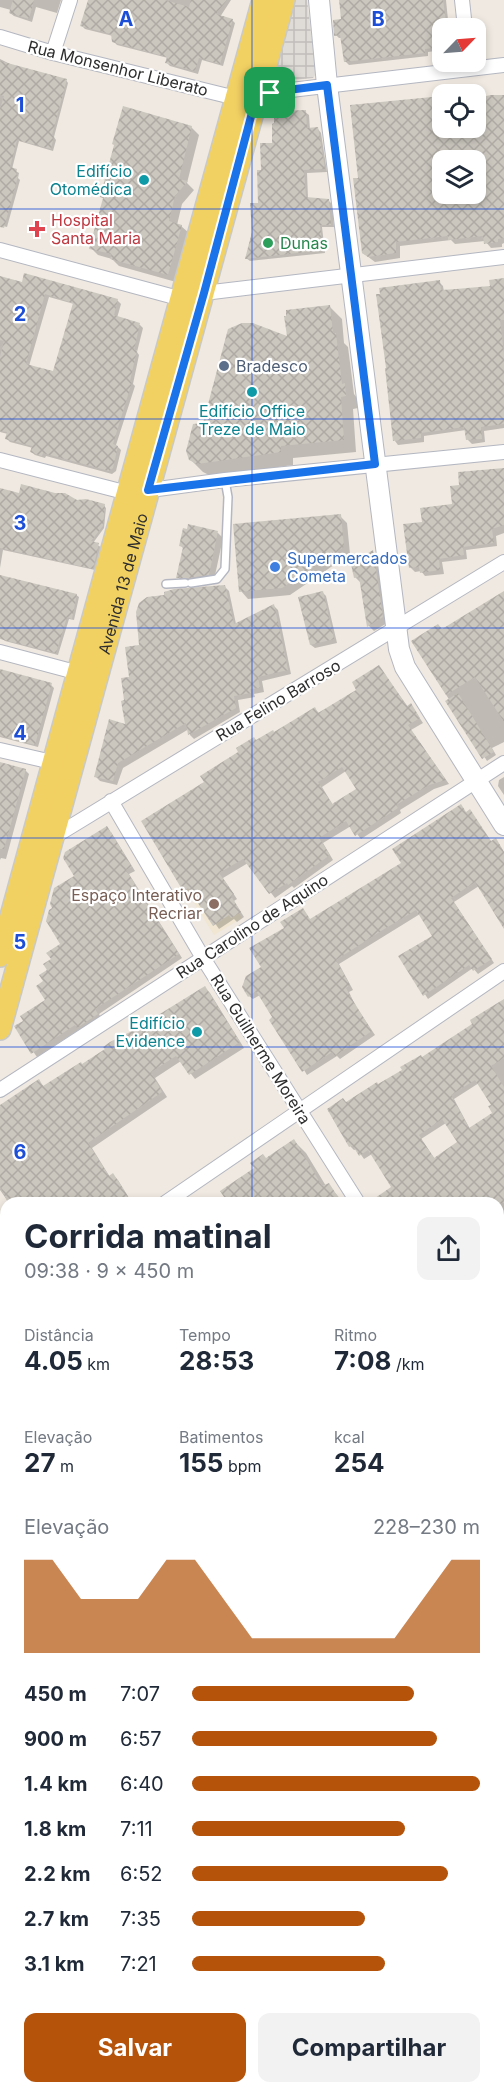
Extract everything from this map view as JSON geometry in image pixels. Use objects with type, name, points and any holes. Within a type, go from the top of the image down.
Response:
[{"type":"main road","name":"Avenida 13 de Maio","points":[[0,956],[3,931],[79,673],[204,293],[246,96],[263,0]]},
{"type":"main road","name":"Avenida 13 de Maio","points":[[0,1029],[52,838],[138,492],[182,299],[246,96],[284,0]]},
{"type":"street","points":[[53,53],[70,0]]},
{"type":"street","points":[[319,0],[327,85],[399,650],[405,667],[504,825]]},
{"type":"street","points":[[462,0],[464,18]]},
{"type":"street","name":"Rua Monsenhor Liberato","points":[[0,37],[53,53],[246,96]]},
{"type":"street","points":[[486,65],[504,65]]},
{"type":"street","points":[[246,96],[432,70]]},
{"type":"street","points":[[0,250],[182,299]]},
{"type":"street","points":[[204,293],[504,257]]},
{"type":"street","points":[[0,460],[138,492],[225,480],[504,452]]},
{"type":"street","name":"Rua Felino Barroso","points":[[52,838],[504,562]]},
{"type":"street","points":[[0,652],[79,673]]},
{"type":"street","points":[[0,750],[52,762]]},
{"type":"street","name":"Rua Carolino de Aquino","points":[[0,1090],[504,763]]},
{"type":"street","name":"Rua Guilherme Moreira","points":[[111,801],[203,958],[354,1197]]},
{"type":"street","points":[[174,1197],[504,971]]},
{"type":"lane","points":[[166,584],[217,579],[225,569],[228,497],[225,480]]},
{"type":"shaded area","points":[[293,0],[307,0],[316,74],[313,78],[275,82],[271,78]]},
{"type":"shaded area","name":"Espaço Interativo Recriar","points":[[214,873],[242,918],[214,935],[186,890]]},
{"type":"building","points":[[13,0],[34,0],[29,19],[9,13]]},
{"type":"building","points":[[88,0],[165,0],[189,7],[191,0],[227,0],[216,14],[233,19],[220,64],[199,58],[195,71],[165,63],[167,57],[112,42],[111,34],[80,26]]},
{"type":"building","points":[[339,0],[443,0],[446,18],[432,18],[432,48],[425,49],[425,53],[344,62],[340,35],[334,36],[333,20],[341,19]]},
{"type":"building","points":[[0,61],[67,79],[52,135],[54,136],[51,149],[17,140],[10,167],[17,169],[16,175],[18,176],[4,228],[0,227],[0,109],[4,96],[0,95]]},
{"type":"building","points":[[504,95],[504,238],[498,239],[498,242],[484,244],[483,236],[448,240],[448,236],[396,242],[396,253],[368,257],[362,253],[353,178],[358,178],[350,105],[432,97],[432,138],[486,138],[486,96]]},
{"type":"building","points":[[123,106],[192,126],[179,179],[188,181],[175,196],[169,221],[182,225],[168,275],[110,259],[112,254],[89,249],[103,198],[100,197],[114,145],[112,144]]},
{"type":"building","points":[[306,110],[307,128],[318,127],[325,169],[304,170],[306,197],[329,199],[331,225],[320,225],[323,250],[245,259],[252,232],[250,203],[258,203],[257,170],[261,170],[260,143],[272,143],[272,124],[277,111]]},
{"type":"building","points":[[24,273],[118,299],[114,315],[140,323],[134,350],[137,350],[130,381],[132,382],[113,444],[118,446],[113,468],[109,471],[43,453],[42,456],[30,452],[32,446],[5,439],[7,432],[0,431],[0,357],[4,341],[0,340],[0,276],[22,282]],"holes":[[[45,294],[73,303],[53,371],[26,364]]]},
{"type":"building","points":[[504,278],[504,320],[500,320],[504,354],[504,424],[481,427],[482,439],[466,440],[464,427],[421,433],[421,438],[393,441],[376,294],[380,294],[379,288],[440,280],[441,290],[456,289],[490,286],[489,280]]},
{"type":"building","points":[[330,305],[342,384],[345,383],[346,396],[341,397],[344,440],[281,446],[281,452],[197,464],[189,460],[186,451],[193,424],[203,423],[228,329],[242,323],[253,323],[287,336],[284,316],[286,316],[286,310]]},
{"type":"building","points":[[504,468],[504,525],[492,529],[494,543],[463,547],[464,555],[439,559],[440,570],[420,573],[419,567],[409,568],[403,524],[422,522],[420,508],[452,504],[450,486],[459,485],[458,472]]},
{"type":"building","points":[[21,484],[55,493],[65,493],[77,500],[86,499],[105,504],[103,526],[91,541],[99,543],[93,569],[0,548],[0,488],[19,493]]},
{"type":"building","name":"Supermercados Cometa","points":[[341,514],[344,547],[282,588],[239,592],[233,524]]},
{"type":"building","points":[[188,524],[218,531],[209,575],[176,578],[183,547],[179,546],[183,528],[187,529]]},
{"type":"building","points":[[373,550],[383,617],[367,627],[359,577],[354,578],[351,564]]},
{"type":"building","points":[[0,575],[77,594],[72,619],[67,617],[56,653],[0,639]]},
{"type":"building","points":[[225,585],[234,624],[274,604],[288,670],[258,677],[260,688],[250,689],[251,693],[234,696],[236,708],[188,735],[186,723],[118,763],[113,781],[94,777],[109,719],[125,724],[121,701],[124,700],[121,678],[129,677],[125,647],[139,645],[136,612],[139,603],[147,597],[164,595],[164,592],[174,589]]},
{"type":"building","points":[[323,591],[334,639],[310,645],[298,597]]},
{"type":"building","points":[[504,591],[504,722],[475,677],[446,695],[411,641],[438,624],[442,629]]},
{"type":"building","points":[[379,665],[407,706],[411,703],[420,718],[408,725],[446,780],[429,785],[396,805],[398,808],[355,836],[346,821],[319,838],[330,855],[288,885],[287,883],[269,894],[243,859],[219,873],[234,894],[231,896],[241,912],[231,918],[229,915],[213,926],[188,888],[183,891],[141,821],[204,782],[200,776],[238,752],[236,748],[254,737],[256,740],[273,730],[274,732],[315,707],[318,713],[356,690],[352,682]],"holes":[[[342,767],[356,789],[332,804],[318,782]]]},
{"type":"building","points":[[0,669],[52,683],[35,745],[0,736]]},
{"type":"building","points":[[458,693],[494,752],[482,759],[445,701]]},
{"type":"building","points":[[0,762],[26,769],[4,849],[0,849]]},
{"type":"building","points":[[461,804],[466,812],[470,809],[491,841],[496,838],[504,852],[504,929],[475,882],[451,898],[492,959],[473,971],[469,965],[423,996],[398,956],[432,936],[416,910],[336,960],[350,985],[346,988],[372,1031],[335,1056],[332,1052],[302,1072],[269,1020],[272,1017],[256,991],[248,997],[242,987],[246,976],[261,967],[249,948],[284,928],[280,922],[303,908],[310,919],[401,863],[392,849]]},
{"type":"building","points":[[107,826],[132,867],[126,870],[179,954],[95,1009],[98,1014],[77,1028],[75,1025],[31,1054],[14,1026],[23,1021],[20,1016],[45,1000],[36,986],[43,981],[39,975],[47,970],[43,964],[51,959],[46,953],[60,944],[46,921],[49,910],[52,908],[50,904],[54,888],[74,876],[63,858],[65,852]]},
{"type":"building","points":[[205,986],[240,1042],[189,1075],[176,1056],[151,1072],[162,1092],[88,1143],[109,1176],[113,1173],[128,1197],[5,1197],[0,1186],[0,1105],[39,1079],[43,1086],[105,1049],[103,1047],[110,1042],[134,1030]]},
{"type":"building","points":[[504,999],[504,1058],[491,1066],[504,1087],[504,1197],[377,1197],[391,1187],[368,1150],[359,1156],[353,1146],[349,1147],[327,1109],[343,1098],[346,1102],[377,1082],[378,1084],[402,1070],[400,1067],[421,1055],[422,1057],[472,1024],[470,1020]],"holes":[[[475,1080],[491,1105],[488,1106],[492,1113],[469,1128],[451,1095]],[[442,1119],[457,1142],[434,1158],[419,1135]]]},
{"type":"building","points":[[294,1139],[322,1186],[329,1183],[338,1197],[224,1197],[220,1191],[254,1168],[250,1163],[263,1154],[266,1158]]},
{"type":"place","name":"Edifício Otomédica","points":[[144,180]]},
{"type":"place","name":"Hospital Santa Maria","points":[[37,229]]},
{"type":"place","name":"Dunas","points":[[268,243]]},
{"type":"place","name":"Bradesco","points":[[224,366]]},
{"type":"place","name":"Edifício Office Treze de Maio","points":[[252,392]]},
{"type":"place","name":"Supermercados Cometa","points":[[275,567]]},
{"type":"place","name":"Espaço Interativo Recriar","points":[[214,904]]},
{"type":"place","name":"Edifício Evidence","points":[[197,1032]]},
{"type":"route","points":[[327,85],[375,464],[148,490],[257,94],[270,93],[327,85]]}]
